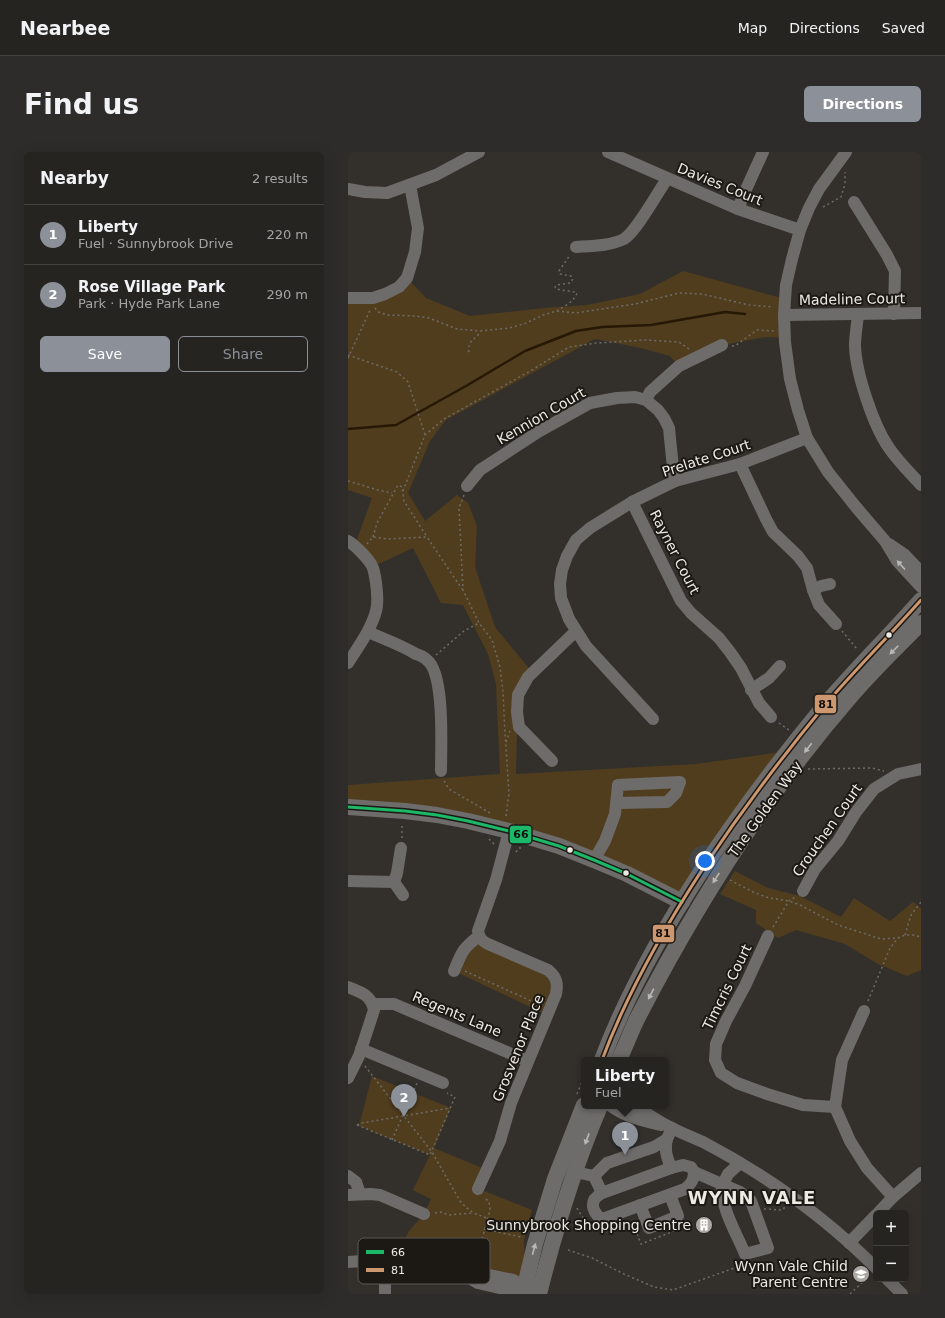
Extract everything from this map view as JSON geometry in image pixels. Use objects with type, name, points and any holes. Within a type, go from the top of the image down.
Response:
[{"type":"main road","name":"The Golden Way","points":[[603,1057],[638,978],[655,947],[682,902],[734,823],[799,738],[847,680],[921,600]]},
{"type":"main road","name":"The Golden Way","points":[[620,1057],[636,1023],[689,924],[706,894],[742,839],[780,786],[830,721],[874,670],[921,623]]},
{"type":"main road","points":[[348,808],[433,814],[506,830],[559,846],[594,860],[627,874],[682,902],[694,900],[706,894]]},
{"type":"main road","points":[[682,902],[687,913],[689,924]]},
{"type":"main road","points":[[532,1292],[535,1244],[555,1179],[582,1109]]},
{"type":"main road","points":[[532,1292],[599,1109]]},
{"type":"street","points":[[348,189],[388,193],[436,176],[479,152]]},
{"type":"street","name":"Davies Court","points":[[608,152],[738,209],[800,230]]},
{"type":"street","points":[[738,209],[742,196],[763,152]]},
{"type":"street","points":[[846,152],[819,189],[809,208],[800,230],[786,285],[784,332],[790,379],[807,438],[828,472],[856,508],[885,541],[897,561],[921,587]]},
{"type":"street","points":[[576,248],[613,243],[633,232],[667,178]]},
{"type":"street","points":[[348,298],[373,298],[386,294],[399,287],[407,278],[415,252],[418,228],[410,185]]},
{"type":"street","points":[[854,202],[887,255],[895,271],[894,314]]},
{"type":"street","name":"Madeline Court","points":[[784,312],[858,315],[921,313]]},
{"type":"street","points":[[858,315],[855,345],[857,364],[868,403],[882,436],[889,448],[921,485]]},
{"type":"street","points":[[675,481],[669,428],[658,410],[646,400],[650,392],[680,366],[722,345]]},
{"type":"street","name":"Kennion Court","points":[[467,486],[480,470],[538,432],[590,403],[617,398],[635,397],[646,400]]},
{"type":"street","name":"Prelate Court","points":[[653,719],[586,646],[564,609],[561,598],[560,584],[562,570],[567,556],[576,540],[590,528],[632,502],[675,481],[740,464],[807,438]]},
{"type":"street","points":[[740,464],[773,532],[798,556],[807,568],[819,605],[836,624]]},
{"type":"street","name":"Rayner Court","points":[[632,502],[681,601],[691,613],[719,638],[730,652],[741,668],[758,703],[771,717]]},
{"type":"street","points":[[348,540],[355,545],[372,567],[376,587],[376,610],[368,632],[348,663]]},
{"type":"street","points":[[885,541],[905,555],[921,572]]},
{"type":"street","points":[[813,590],[830,584]]},
{"type":"street","points":[[552,761],[519,727],[517,712],[518,695],[528,677],[576,631]]},
{"type":"street","points":[[368,632],[411,651],[428,662],[435,670],[439,693],[441,721],[441,771]]},
{"type":"street","points":[[751,690],[768,678],[780,666]]},
{"type":"street","name":"Crouchen Court","points":[[803,891],[815,869],[838,841],[856,812],[874,789],[898,774],[921,769]]},
{"type":"street","points":[[594,860],[605,841],[615,814],[616,803],[618,785],[680,782],[676,793],[667,802],[616,803]]},
{"type":"street","points":[[455,969],[463,949],[479,936],[478,931],[496,880],[506,830]]},
{"type":"street","points":[[394,882],[401,848]]},
{"type":"street","points":[[348,881],[394,882]]},
{"type":"street","points":[[394,882],[403,894]]},
{"type":"street","name":"Grosvenor Place","points":[[478,1189],[500,1141],[510,1103],[558,986],[557,980],[548,970],[488,944],[479,936]]},
{"type":"street","name":"Timcris Court","points":[[768,936],[716,1044],[715,1060],[721,1073],[736,1083],[803,1105],[835,1107]]},
{"type":"street","points":[[348,987],[367,996],[373,1004],[373,1015],[361,1049],[348,1078]]},
{"type":"street","name":"Regents Lane","points":[[373,1004],[394,1004],[528,1060]]},
{"type":"street","points":[[864,1011],[842,1060],[835,1107],[850,1141],[867,1168],[893,1197]]},
{"type":"street","points":[[361,1049],[444,1087]]},
{"type":"street","points":[[615,1109],[634,1118],[702,1142],[740,1163],[811,1211],[849,1243],[873,1272]]},
{"type":"street","points":[[639,1109],[648,1113],[669,1131]]},
{"type":"street","points":[[594,1176],[607,1164],[654,1147],[669,1131]]},
{"type":"street","points":[[669,1131],[665,1146],[666,1155],[671,1168]]},
{"type":"street","points":[[694,1172],[722,1184],[740,1192],[751,1201],[768,1248],[745,1254],[726,1210],[722,1196],[722,1184],[728,1174],[740,1163]]},
{"type":"street","points":[[684,1165],[691,1167],[694,1172],[694,1178],[691,1185],[670,1195],[601,1218],[596,1214],[592,1207],[598,1195],[602,1193],[671,1168],[684,1165]]},
{"type":"street","points":[[575,1172],[594,1176]]},
{"type":"street","points":[[881,1210],[893,1197],[921,1173]]},
{"type":"street","points":[[348,1176],[356,1182],[354,1195],[380,1195],[424,1214]]},
{"type":"street","points":[[594,1176],[602,1193]]},
{"type":"street","points":[[640,1205],[649,1228],[678,1216],[670,1195]]},
{"type":"street","points":[[849,1243],[873,1218]]},
{"type":"street","points":[[348,1262],[358,1262]]},
{"type":"street","points":[[490,1275],[513,1280],[532,1292]]},
{"type":"street","points":[[890,1282],[902,1294]]},
{"type":"path","points":[[823,207],[841,197],[845,184],[845,172]]},
{"type":"path","points":[[373,298],[375,308],[378,312],[388,315],[428,318],[457,329],[479,331],[509,328],[524,324],[543,315],[557,311],[573,301],[577,293],[556,289],[555,287],[557,285],[570,283],[573,279],[571,276],[560,274],[559,271],[576,248]]},
{"type":"path","points":[[557,311],[576,313],[636,304],[679,293],[702,294],[784,312]]},
{"type":"path","points":[[348,358],[371,310],[373,298]]},
{"type":"path","points":[[722,345],[735,346],[757,330],[784,332]]},
{"type":"path","points":[[468,352],[470,341],[478,335],[479,331]]},
{"type":"path","points":[[403,491],[425,435],[444,419],[532,370],[569,347],[597,342],[638,340],[679,342],[688,348],[697,358]]},
{"type":"path","points":[[349,355],[397,372],[408,382],[425,435]]},
{"type":"path","points":[[348,481],[393,493]]},
{"type":"path","points":[[360,552],[373,537],[378,523],[398,485],[402,487],[404,501],[463,590],[479,623],[492,640],[500,667],[503,692],[509,793],[506,830]]},
{"type":"path","points":[[463,590],[459,508],[467,486]]},
{"type":"path","points":[[373,537],[388,539],[427,537]]},
{"type":"path","points":[[428,662],[464,631],[479,623]]},
{"type":"path","points":[[836,624],[857,649]]},
{"type":"path","points":[[771,717],[799,738]]},
{"type":"path","points":[[806,769],[872,768],[898,774]]},
{"type":"path","points":[[441,771],[444,782],[449,790],[490,813]]},
{"type":"path","points":[[401,848],[403,822]]},
{"type":"path","points":[[516,852],[519,848],[525,847]]},
{"type":"path","points":[[719,875],[752,892],[769,898],[800,904],[838,924],[881,939],[898,938],[905,935],[921,937]]},
{"type":"path","points":[[768,936],[789,901]]},
{"type":"path","points":[[905,935],[911,915],[921,902]]},
{"type":"path","points":[[864,1011],[890,948],[898,938]]},
{"type":"path","points":[[455,969],[549,1010]]},
{"type":"path","points":[[372,1076],[432,1152],[460,1201],[472,1213],[487,1218]]},
{"type":"path","points":[[444,1087],[455,1097],[451,1108],[430,1155],[357,1125],[451,1108]]},
{"type":"path","points":[[392,1140],[416,1088]]},
{"type":"path","points":[[478,1189],[489,1202],[489,1214],[481,1238]]},
{"type":"path","points":[[755,1212],[766,1208],[782,1210],[795,1199]]},
{"type":"path","points":[[575,1204],[590,1226],[602,1233],[633,1223],[641,1244],[692,1224]]},
{"type":"path","points":[[424,1214],[442,1212],[448,1215],[472,1213]]},
{"type":"path","points":[[484,1229],[521,1237]]},
{"type":"path","points":[[568,1250],[592,1258],[654,1287],[673,1290],[740,1266]]},
{"type":"path","points":[[850,1294],[873,1272]]},
{"type":"shaded area","points":[[683,271],[785,299],[785,338],[766,337],[722,345],[679,366],[670,356],[641,348],[595,339],[446,420],[430,441],[408,493],[425,521],[457,495],[468,503],[477,526],[475,567],[495,627],[532,672],[518,695],[516,774],[696,764],[788,751],[682,902],[502,829],[348,808],[348,785],[500,774],[496,684],[488,654],[463,605],[441,603],[413,548],[372,567],[355,545],[372,498],[348,490],[348,298],[373,298],[407,278],[426,298],[470,316],[587,305],[640,294]]},
{"type":"shaded area","points":[[735,871],[768,888],[800,896],[841,917],[854,898],[890,921],[913,902],[921,908],[921,970],[907,976],[878,964],[845,944],[796,930],[778,938],[756,923],[756,910],[720,894]]},
{"type":"shaded area","points":[[479,936],[554,975],[547,1015],[454,971]]},
{"type":"shaded area","points":[[372,1076],[451,1108],[434,1148],[487,1170],[479,1189],[532,1210],[524,1240],[525,1287],[490,1280],[490,1238],[405,1238],[409,1231],[424,1214],[431,1199],[413,1190],[430,1155],[359,1126]]},
{"type":"waterway","points":[[348,429],[396,425],[525,351],[576,331],[602,327],[651,325],[725,312],[745,314]]},
{"type":"transit line","name":"81","points":[[603,1057],[634,986],[647,962],[673,916],[716,849],[761,786],[825,705],[921,600]]},
{"type":"transit line","name":"66","points":[[348,807],[437,815],[509,831],[559,846],[594,860],[627,874],[682,902]]},
{"type":"place","name":"Rose Village Park","points":[[404,1117]]},
{"type":"place","name":"Liberty","points":[[625,1155]]},
{"type":"place","name":"Sunnybrook Shopping Centre","points":[[704,1225]]},
{"type":"place","name":"Wynn Vale Child Parent Centre","points":[[861,1274]]},
{"type":"district","name":"WYNN VALE","points":[[752,1198]]}]
